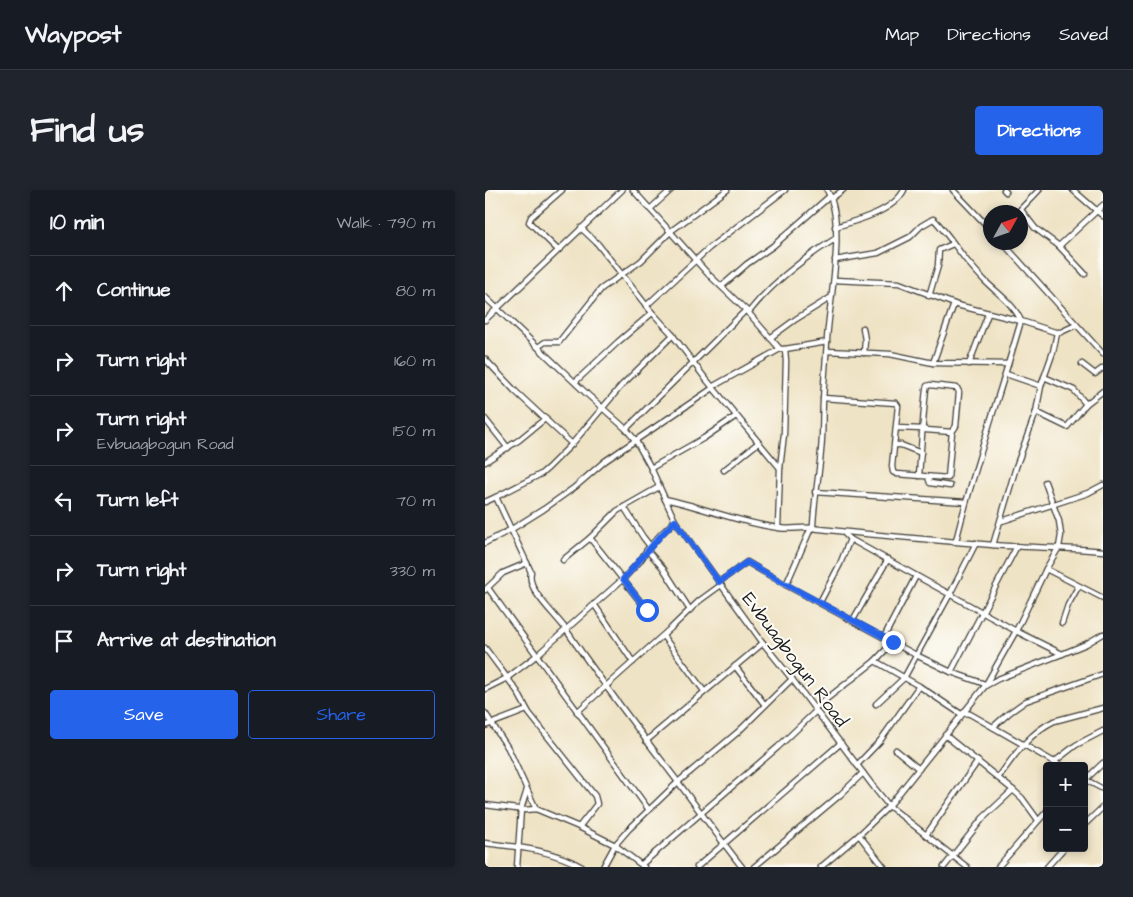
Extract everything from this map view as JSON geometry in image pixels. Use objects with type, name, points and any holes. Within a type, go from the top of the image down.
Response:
[{"type":"street","points":[[558,250],[529,222],[531,218],[563,190]]},
{"type":"street","points":[[485,320],[622,190]]},
{"type":"street","points":[[633,190],[696,260],[782,349],[786,361],[778,528]]},
{"type":"street","points":[[650,208],[671,190]]},
{"type":"street","points":[[538,347],[545,342],[559,342],[601,289],[641,261],[671,231],[727,190]]},
{"type":"street","points":[[646,306],[709,248],[785,190]]},
{"type":"street","points":[[787,585],[813,526],[815,492],[821,450],[830,298],[834,280],[835,260],[835,212],[827,190]]},
{"type":"street","points":[[722,286],[831,197],[843,190]]},
{"type":"street","points":[[835,227],[867,217],[901,196],[904,190]]},
{"type":"street","points":[[953,190],[983,222]]},
{"type":"street","points":[[1025,205],[1039,190]]},
{"type":"street","points":[[1073,190],[1103,216]]},
{"type":"street","points":[[1059,246],[1103,205]]},
{"type":"street","points":[[835,260],[878,253],[910,237],[921,226],[933,219],[939,222],[953,244],[973,268],[1011,305],[1021,321],[1006,374],[972,477],[956,542]]},
{"type":"street","points":[[1028,221],[1059,246],[1085,274]]},
{"type":"street","points":[[581,228],[597,243],[646,306],[673,335],[692,362],[780,468]]},
{"type":"street","points":[[626,429],[692,362],[747,312],[781,277],[835,239]]},
{"type":"street","points":[[929,296],[938,266],[939,250],[953,244]]},
{"type":"street","points":[[1009,250],[1103,354]]},
{"type":"street","points":[[834,280],[899,284],[954,304],[1057,332],[1076,325]]},
{"type":"street","name":"Evbuagbogun Road","points":[[485,296],[626,429],[636,441],[651,468],[675,521],[763,643],[792,678],[863,773],[889,806],[967,867]]},
{"type":"street","points":[[770,338],[830,298]]},
{"type":"street","points":[[933,363],[954,304]]},
{"type":"street","points":[[575,382],[652,312]]},
{"type":"street","points":[[969,364],[988,314]]},
{"type":"street","points":[[863,328],[865,340],[864,353]]},
{"type":"street","points":[[993,545],[1036,412],[1041,386],[1053,352],[1057,332]]},
{"type":"street","points":[[485,502],[541,474],[572,444],[622,385],[673,335]]},
{"type":"street","points":[[485,543],[544,509],[575,487],[605,461],[713,388],[782,349],[827,342]]},
{"type":"street","points":[[827,351],[891,354],[933,363],[1008,364]]},
{"type":"street","points":[[485,359],[515,391],[572,444]]},
{"type":"street","points":[[1082,364],[1095,374],[1103,368]]},
{"type":"street","points":[[1006,374],[1041,386]]},
{"type":"street","points":[[1044,377],[1074,390],[1087,404]]},
{"type":"street","points":[[823,398],[897,404],[893,472],[897,474],[945,479],[950,476],[952,432],[956,426],[959,392],[957,388],[930,384],[927,386],[919,476]]},
{"type":"street","points":[[1036,412],[1067,427],[1087,404],[1103,391]]},
{"type":"street","points":[[651,468],[703,438],[736,416]]},
{"type":"street","points":[[485,462],[508,448],[546,418]]},
{"type":"street","points":[[485,419],[508,448]]},
{"type":"street","points":[[896,428],[952,432]]},
{"type":"street","points":[[724,470],[758,443]]},
{"type":"street","points":[[895,445],[901,445],[921,453]]},
{"type":"street","points":[[928,477],[930,483],[950,486]]},
{"type":"street","points":[[821,867],[859,835],[889,806],[985,685],[1016,631],[1046,569],[1059,548],[1061,535],[1059,521],[1045,482]]},
{"type":"street","points":[[1002,521],[1088,493],[1103,485]]},
{"type":"street","points":[[563,560],[590,538],[617,511],[659,487]]},
{"type":"street","points":[[815,492],[966,502]]},
{"type":"street","points":[[496,496],[531,572],[530,584],[566,629],[701,815],[742,867]]},
{"type":"street","points":[[665,499],[778,528],[811,528],[993,545],[1103,551]]},
{"type":"street","points":[[624,507],[690,610]]},
{"type":"street","points":[[485,689],[507,678],[536,656],[623,579],[675,521]]},
{"type":"street","points":[[844,532],[850,539],[916,576],[1062,654]]},
{"type":"street","points":[[590,538],[647,610]]},
{"type":"street","points":[[820,602],[840,564],[850,539]]},
{"type":"street","points":[[876,704],[904,678],[976,543]]},
{"type":"street","points":[[951,672],[1017,546]]},
{"type":"street","points":[[853,620],[887,559]]},
{"type":"street","points":[[577,712],[663,636],[699,601],[747,562],[885,638],[951,672],[985,685],[1086,644],[1103,634]]},
{"type":"street","points":[[527,563],[503,573],[486,589],[649,810]]},
{"type":"street","points":[[1046,569],[1078,587],[1103,598]]},
{"type":"street","points":[[885,638],[916,576]]},
{"type":"street","points":[[1062,623],[1068,605],[1078,587]]},
{"type":"street","points":[[594,604],[633,662]]},
{"type":"street","points":[[663,636],[705,691]]},
{"type":"street","points":[[485,805],[521,810],[536,809],[615,845],[643,866],[778,747],[815,710],[875,661],[893,642]]},
{"type":"street","points":[[646,740],[763,643]]},
{"type":"street","points":[[485,648],[527,710],[597,800],[597,804],[579,827]]},
{"type":"street","points":[[875,661],[919,686],[961,714],[966,713],[1054,762],[1076,744],[1103,731]]},
{"type":"street","points":[[735,666],[765,705]]},
{"type":"street","points":[[993,727],[1019,704],[1103,674]]},
{"type":"street","points":[[603,867],[615,845],[628,830],[678,782],[739,732],[792,678]]},
{"type":"street","points":[[857,765],[880,741],[919,686]]},
{"type":"street","points":[[998,778],[1023,744],[1046,725],[1054,721],[1103,708]]},
{"type":"street","points":[[485,726],[527,710]]},
{"type":"street","points":[[485,713],[517,766],[536,809]]},
{"type":"street","points":[[945,735],[1022,798],[1038,820]]},
{"type":"street","points":[[697,867],[841,743]]},
{"type":"street","points":[[896,750],[919,769]]},
{"type":"street","points":[[926,835],[978,761]]},
{"type":"street","points":[[1088,777],[1103,764]]},
{"type":"street","points":[[754,867],[840,795],[863,773]]},
{"type":"street","points":[[1088,782],[1103,789]]},
{"type":"street","points":[[517,867],[521,810],[527,790]]},
{"type":"street","points":[[944,867],[983,818],[1013,790]]},
{"type":"street","points":[[1088,821],[1103,807]]},
{"type":"street","points":[[998,867],[1043,815]]},
{"type":"street","points":[[859,835],[882,866]]},
{"type":"street","points":[[485,843],[536,850],[582,867]]},
{"type":"street","points":[[1047,867],[1060,852]]},
{"type":"route","points":[[647,610],[623,579],[661,534],[675,521],[719,582],[747,562],[893,642]]}]
